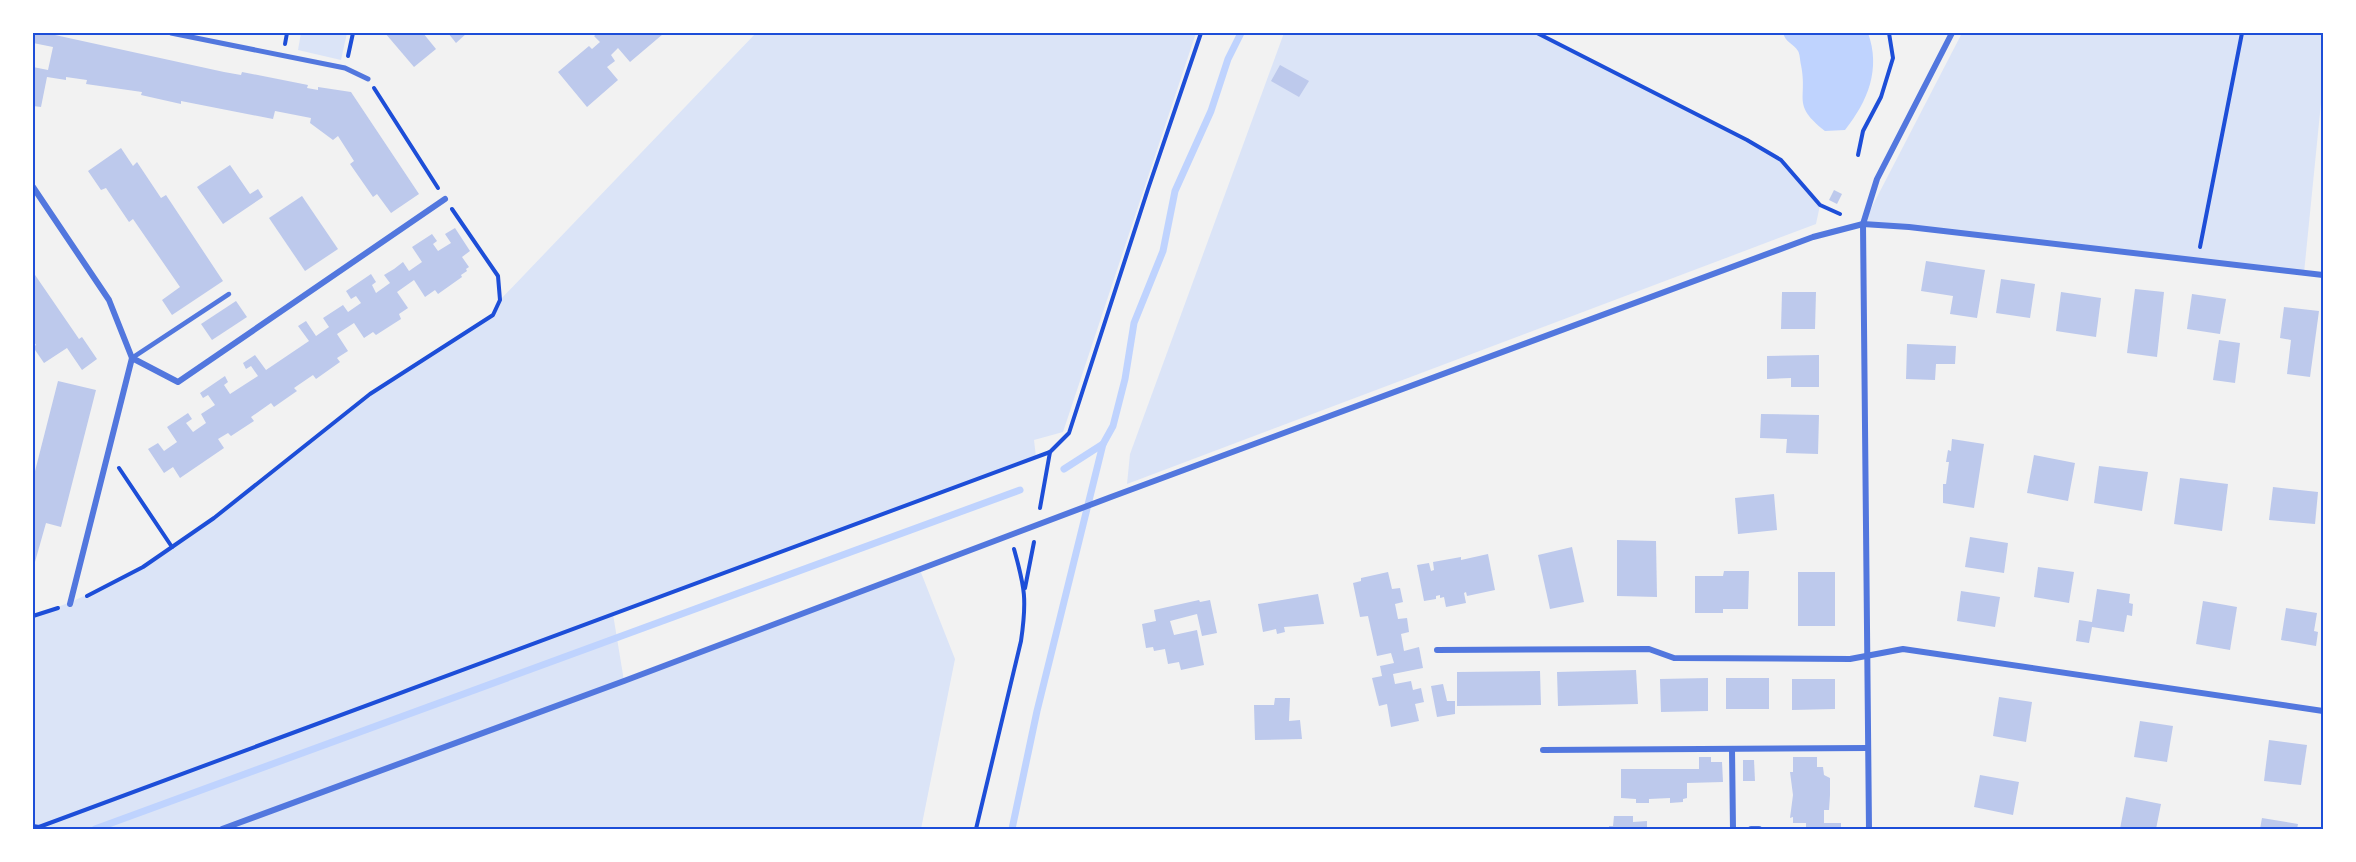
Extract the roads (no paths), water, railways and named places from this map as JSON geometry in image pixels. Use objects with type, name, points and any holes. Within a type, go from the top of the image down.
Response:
[{"type":"street","points":[[171,33],[345,68],[368,79]]},
{"type":"street","points":[[1869,829],[1863,224],[1877,179],[1952,33]]},
{"type":"street","points":[[33,188],[109,300],[132,358],[70,604]]},
{"type":"street","points":[[132,358],[178,382],[445,199]]},
{"type":"street","points":[[222,829],[1814,237],[1863,224],[1909,227],[2323,275]]},
{"type":"street","points":[[1437,650],[1649,649],[1674,658],[1850,659],[1903,649],[2323,711]]},
{"type":"street","points":[[1543,750],[1868,747]]},
{"type":"street","points":[[1732,749],[1733,829]]},
{"type":"street","points":[[1751,829],[1759,829]]},
{"type":"lane","points":[[132,358],[229,294]]},
{"type":"water","points":[[1783,33],[1868,33],[1873,59],[1870,84],[1860,108],[1845,130],[1825,131],[1808,114],[1803,101],[1803,77],[1799,54]]},
{"type":"waterway","points":[[1012,829],[1037,711],[1103,444],[1113,426],[1125,379],[1134,323],[1163,251],[1175,191],[1211,111],[1228,59],[1241,33]]},
{"type":"waterway","points":[[1064,469],[1103,444]]},
{"type":"waterway","points":[[95,829],[1020,490]]}]
